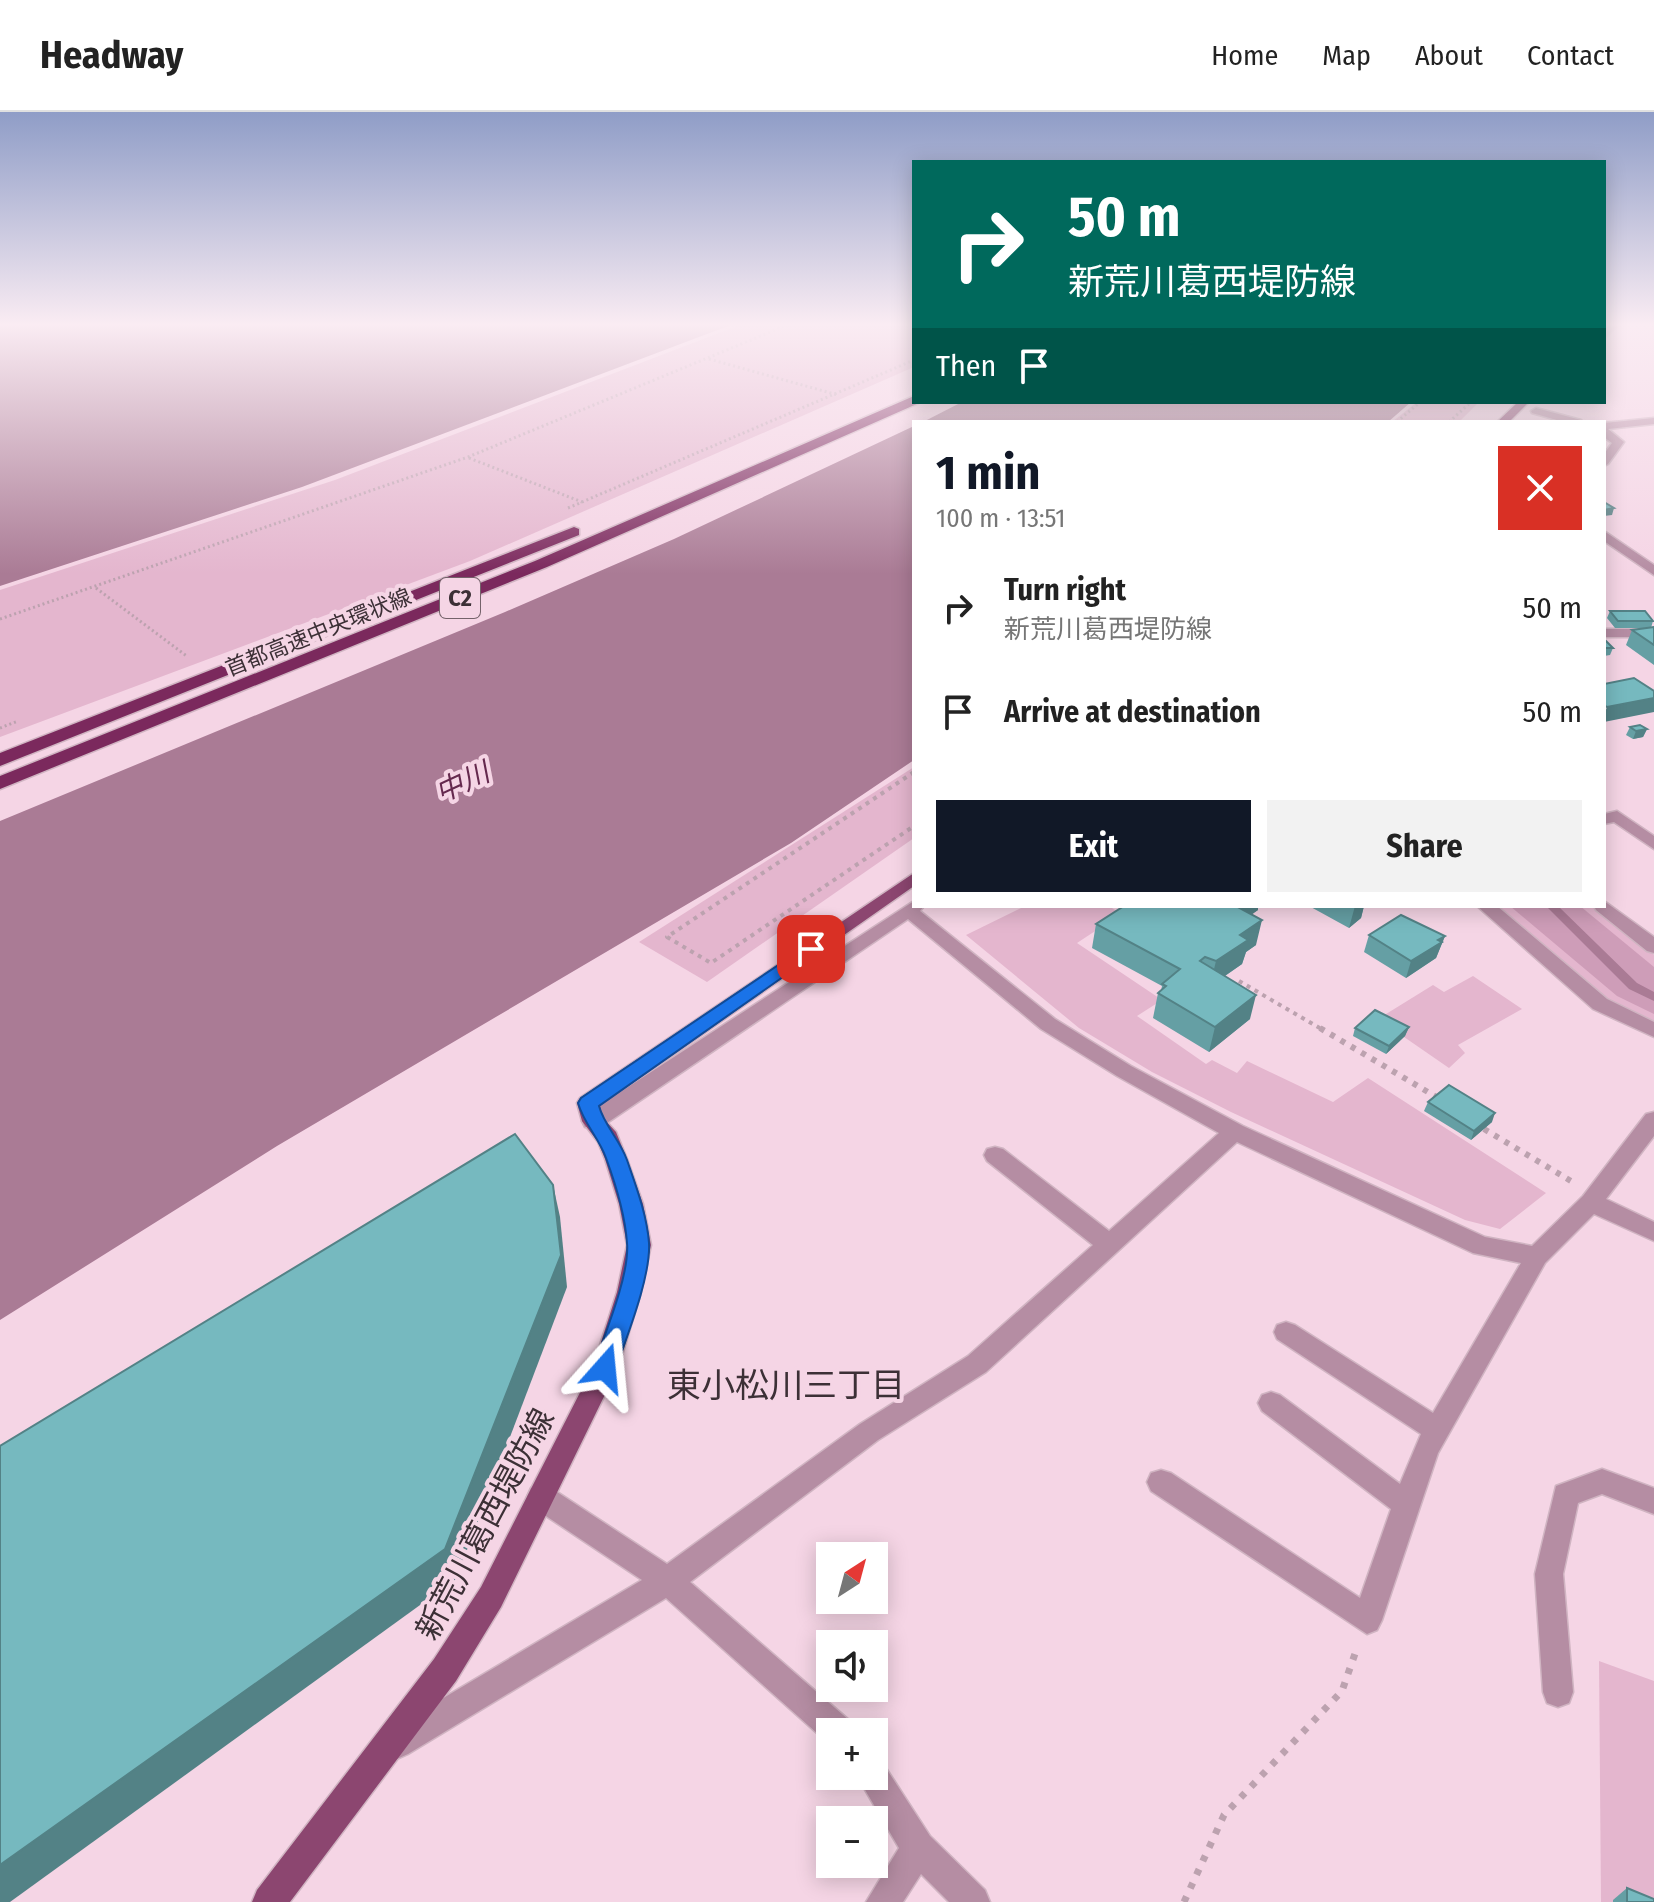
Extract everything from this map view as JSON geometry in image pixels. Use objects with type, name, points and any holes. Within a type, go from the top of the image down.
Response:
[{"type":"highway","name":"首都高速中央環状線","points":[[0,760],[517,556],[863,407]]},
{"type":"highway","name":"首都高速中央環状線","points":[[0,783],[527,570],[789,458],[900,407]]},
{"type":"main road","points":[[593,1121],[588,1103],[912,879]]},
{"type":"main road","name":"新荒川葛西堤防線","points":[[269,1902],[445,1670],[491,1597],[605,1368],[629,1292],[639,1245],[631,1204],[616,1159],[608,1138],[593,1121]]},
{"type":"street","points":[[1540,407],[1572,420]]},
{"type":"street","points":[[1606,428],[1654,421]]},
{"type":"street","points":[[1606,430],[1618,442],[1606,459]]},
{"type":"street","points":[[1606,536],[1654,571]]},
{"type":"street","points":[[1606,633],[1654,633]]},
{"type":"street","points":[[1606,819],[1617,816],[1654,844]]},
{"type":"street","points":[[593,1121],[912,908],[1048,1024],[1124,1071],[1235,1132],[1481,1246],[1537,1256]]},
{"type":"street","points":[[1488,908],[1600,1004],[1654,1030]]},
{"type":"street","points":[[1605,908],[1654,947]]},
{"type":"street","points":[[1161,1482],[1367,1620],[1426,1449],[1537,1256],[1594,1199],[1654,1120]]},
{"type":"street","points":[[387,1749],[668,1581],[869,1432],[977,1364],[1235,1132]]},
{"type":"street","points":[[995,1155],[1110,1245]]},
{"type":"street","points":[[1594,1199],[1654,1232]]},
{"type":"street","points":[[1286,1332],[1437,1430]]},
{"type":"street","points":[[1271,1403],[1406,1504]]},
{"type":"street","points":[[1558,1692],[1549,1574],[1566,1495],[1602,1481],[1654,1501]]},
{"type":"street","points":[[541,1497],[668,1581],[823,1718]]},
{"type":"street","points":[[882,1790],[918,1848],[973,1902]]},
{"type":"street","points":[[883,1902],[918,1848]]},
{"type":"path","points":[[0,619],[468,457],[590,407]]},
{"type":"path","points":[[1399,420],[1415,407]]},
{"type":"path","points":[[1451,420],[1466,407]]},
{"type":"path","points":[[468,457],[582,502]]},
{"type":"path","points":[[95,588],[188,657]]},
{"type":"path","points":[[912,773],[667,937],[711,963],[912,827]]},
{"type":"path","points":[[1239,981],[1439,1099]]},
{"type":"path","points":[[1484,1129],[1594,1199]]},
{"type":"path","points":[[1184,1902],[1224,1815],[1342,1691],[1367,1620]]},
{"type":"shaded area","points":[[527,407],[824,407],[470,561],[0,737],[0,590],[335,480]]},
{"type":"shaded area","points":[[1411,407],[1474,407],[1461,420],[1394,420]]},
{"type":"shaded area","points":[[912,768],[912,839],[707,982],[639,942]]},
{"type":"shaded area","points":[[1021,908],[1112,908],[1121,914],[1077,943],[1162,1000],[1137,1016],[1206,1064],[1212,1060],[1237,1073],[1247,1061],[1333,1102],[1368,1078],[1546,1193],[1500,1229],[1465,1220],[1152,1072],[1079,1028],[966,935]]},
{"type":"shaded area","points":[[1499,908],[1595,908],[1654,955],[1654,1023],[1607,1000]]},
{"type":"shaded area","points":[[1512,908],[1582,908],[1654,967],[1654,1014],[1617,996]]},
{"type":"shaded area","points":[[1473,976],[1522,1009],[1458,1045],[1465,1053],[1449,1068],[1378,1019],[1433,985],[1444,992]]},
{"type":"shaded area","points":[[1599,1661],[1654,1681],[1654,1902],[1601,1902]]},
{"type":"water","points":[[0,407],[515,407],[302,487],[0,586]]},
{"type":"water","points":[[953,407],[1406,407],[1390,420],[927,420]]},
{"type":"water","name":"中川","points":[[912,427],[912,761],[791,843],[277,1146],[0,1320],[0,821],[674,539]]},
{"type":"building","points":[[1610,611],[1645,611],[1653,621],[1618,621]]},
{"type":"building","points":[[1654,627],[1654,645],[1632,630]]},
{"type":"building","points":[[1634,678],[1654,691],[1654,698],[1607,707],[1606,684]]},
{"type":"building","points":[[1640,725],[1647,729],[1636,731],[1630,727]]},
{"type":"building","points":[[1121,908],[1240,908],[1262,920],[1240,935],[1248,940],[1216,961],[1205,957],[1200,961],[1256,995],[1215,1027],[1158,993],[1166,986],[1162,984],[1180,969],[1096,924]]},
{"type":"building","points":[[1401,915],[1445,936],[1438,940],[1442,942],[1411,961],[1369,935]]},
{"type":"building","points":[[1375,1010],[1409,1027],[1389,1046],[1355,1028]]},
{"type":"building","points":[[1449,1085],[1495,1113],[1474,1131],[1428,1102]]},
{"type":"building","points":[[515,1134],[553,1185],[561,1255],[445,1549],[0,1865],[0,1446]]},
{"type":"building","points":[[1627,1888],[1654,1899],[1654,1902],[1627,1902]]},
{"type":"waterway","points":[[1554,908],[1633,986],[1654,997]]},
{"type":"district","name":"東小松川三丁目","points":[[786,1385]]},
{"type":"route","points":[[605,1368],[629,1292],[639,1245],[631,1204],[616,1159],[608,1138],[593,1121],[588,1103],[811,949]]}]
